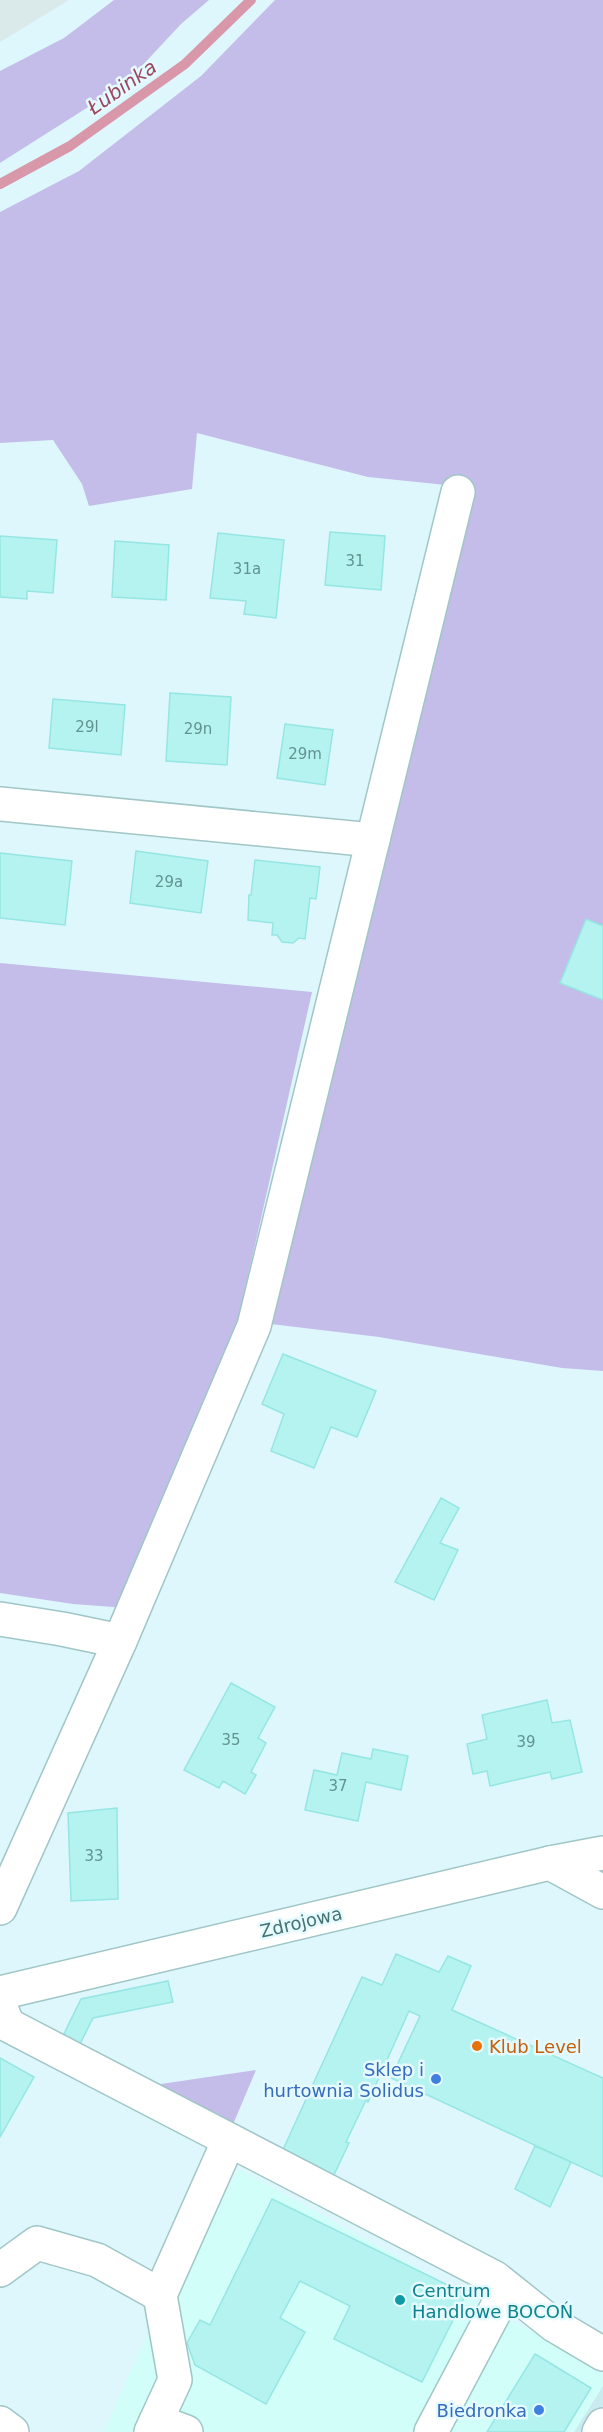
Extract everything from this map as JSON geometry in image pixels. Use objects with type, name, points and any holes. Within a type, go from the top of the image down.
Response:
[{"type":"street","points":[[0,1908],[120,1641],[254,1326],[458,492]]},
{"type":"street","points":[[0,804],[373,840]]},
{"type":"street","points":[[0,1619],[120,1641]]},
{"type":"street","name":"Zdrojowa","points":[[0,1994],[550,1863],[603,1853]]},
{"type":"street","points":[[550,1863],[603,1892]]},
{"type":"street","points":[[0,2006],[8,2025],[495,2278],[554,2325],[603,2354]]},
{"type":"street","points":[[186,2432],[153,2427],[175,2380],[160,2295],[229,2140]]},
{"type":"street","points":[[0,2270],[37,2243],[97,2260],[160,2295]]},
{"type":"street","points":[[431,2432],[507,2288]]},
{"type":"street","points":[[0,2423],[12,2432]]},
{"type":"street","points":[[599,2432],[603,2425]]},
{"type":"shaded area","points":[[0,0],[69,0],[0,42]]},
{"type":"shaded area","points":[[114,0],[209,0],[181,24],[126,83],[0,163],[0,71],[64,38]]},
{"type":"shaded area","points":[[275,0],[603,0],[603,1371],[562,1368],[379,1337],[271,1324],[446,485],[368,477],[197,433],[192,489],[89,506],[82,484],[53,440],[0,443],[0,212],[79,171],[201,76]]},
{"type":"shaded area","points":[[0,963],[312,992],[237,1325],[127,1608],[73,1604],[0,1593]]},
{"type":"shaded area","points":[[256,2070],[234,2122],[230,2125],[154,2085]]},
{"type":"shaded area","points":[[239,2169],[603,2371],[603,2386],[574,2432],[104,2432],[141,2348]]},
{"type":"shaded area","points":[[603,2375],[603,2432],[569,2432]]},
{"type":"building","points":[[330,532],[385,536],[381,590],[325,585]]},
{"type":"building","points":[[218,533],[284,540],[276,618],[244,614],[246,601],[210,598]]},
{"type":"building","points":[[0,536],[57,540],[53,593],[27,591],[27,599],[0,597]]},
{"type":"building","points":[[115,541],[169,545],[166,600],[112,597]]},
{"type":"building","points":[[170,693],[231,697],[227,765],[166,761]]},
{"type":"building","points":[[53,699],[125,705],[121,755],[49,748]]},
{"type":"building","points":[[285,724],[333,730],[325,785],[277,778]]},
{"type":"building","points":[[136,851],[208,861],[201,913],[130,903]]},
{"type":"building","points":[[0,853],[72,861],[65,925],[0,918]]},
{"type":"building","points":[[255,860],[320,867],[316,899],[310,898],[305,939],[299,938],[293,943],[282,942],[277,935],[272,935],[273,923],[248,920],[249,895],[251,895]]},
{"type":"building","points":[[586,919],[603,926],[603,1000],[560,983]]},
{"type":"building","points":[[283,1354],[376,1391],[357,1437],[331,1427],[314,1468],[271,1451],[284,1414],[262,1404]]},
{"type":"building","points":[[441,1498],[459,1508],[440,1543],[458,1550],[434,1600],[395,1582]]},
{"type":"building","points":[[231,1683],[275,1707],[258,1738],[266,1743],[251,1772],[256,1775],[245,1794],[223,1781],[219,1788],[184,1770]]},
{"type":"building","points":[[547,1700],[552,1723],[570,1720],[582,1772],[552,1779],[550,1772],[490,1786],[487,1771],[473,1774],[467,1744],[487,1739],[482,1715]]},
{"type":"building","points":[[373,1749],[408,1756],[401,1790],[366,1782],[358,1821],[305,1810],[314,1770],[337,1775],[342,1753],[371,1759]]},
{"type":"building","points":[[117,1808],[118,1899],[71,1901],[68,1813]]},
{"type":"building","points":[[396,1954],[439,1972],[448,1956],[471,1966],[452,2010],[603,2078],[603,2177],[391,2078],[420,2016],[409,2011],[368,2102],[366,2100],[346,2142],[349,2143],[333,2177],[281,2154],[362,1977],[382,1985]]},
{"type":"building","points":[[168,1981],[173,2002],[93,2018],[76,2052],[59,2044],[81,1999]]},
{"type":"building","points":[[0,2058],[34,2077],[0,2137]]},
{"type":"building","points":[[535,2146],[571,2162],[550,2207],[515,2189]]},
{"type":"building","name":"Centrum Handlowe BOCOŃ","points":[[272,2199],[466,2294],[422,2382],[334,2339],[350,2306],[300,2281],[280,2318],[305,2332],[266,2404],[195,2365],[187,2343],[200,2320],[210,2325]]},
{"type":"building","name":"Biedronka","points":[[535,2354],[591,2388],[564,2432],[487,2432]]},
{"type":"waterway","name":"Łubinka","points":[[0,184],[70,146],[185,64],[251,0]]},
{"type":"place","name":"Klub Level","points":[[477,2046]]},
{"type":"place","name":"Sklep i hurtownia Solidus","points":[[436,2079]]},
{"type":"place","name":"Centrum Handlowe BOCOŃ","points":[[400,2300]]},
{"type":"place","name":"Biedronka","points":[[539,2410]]}]
